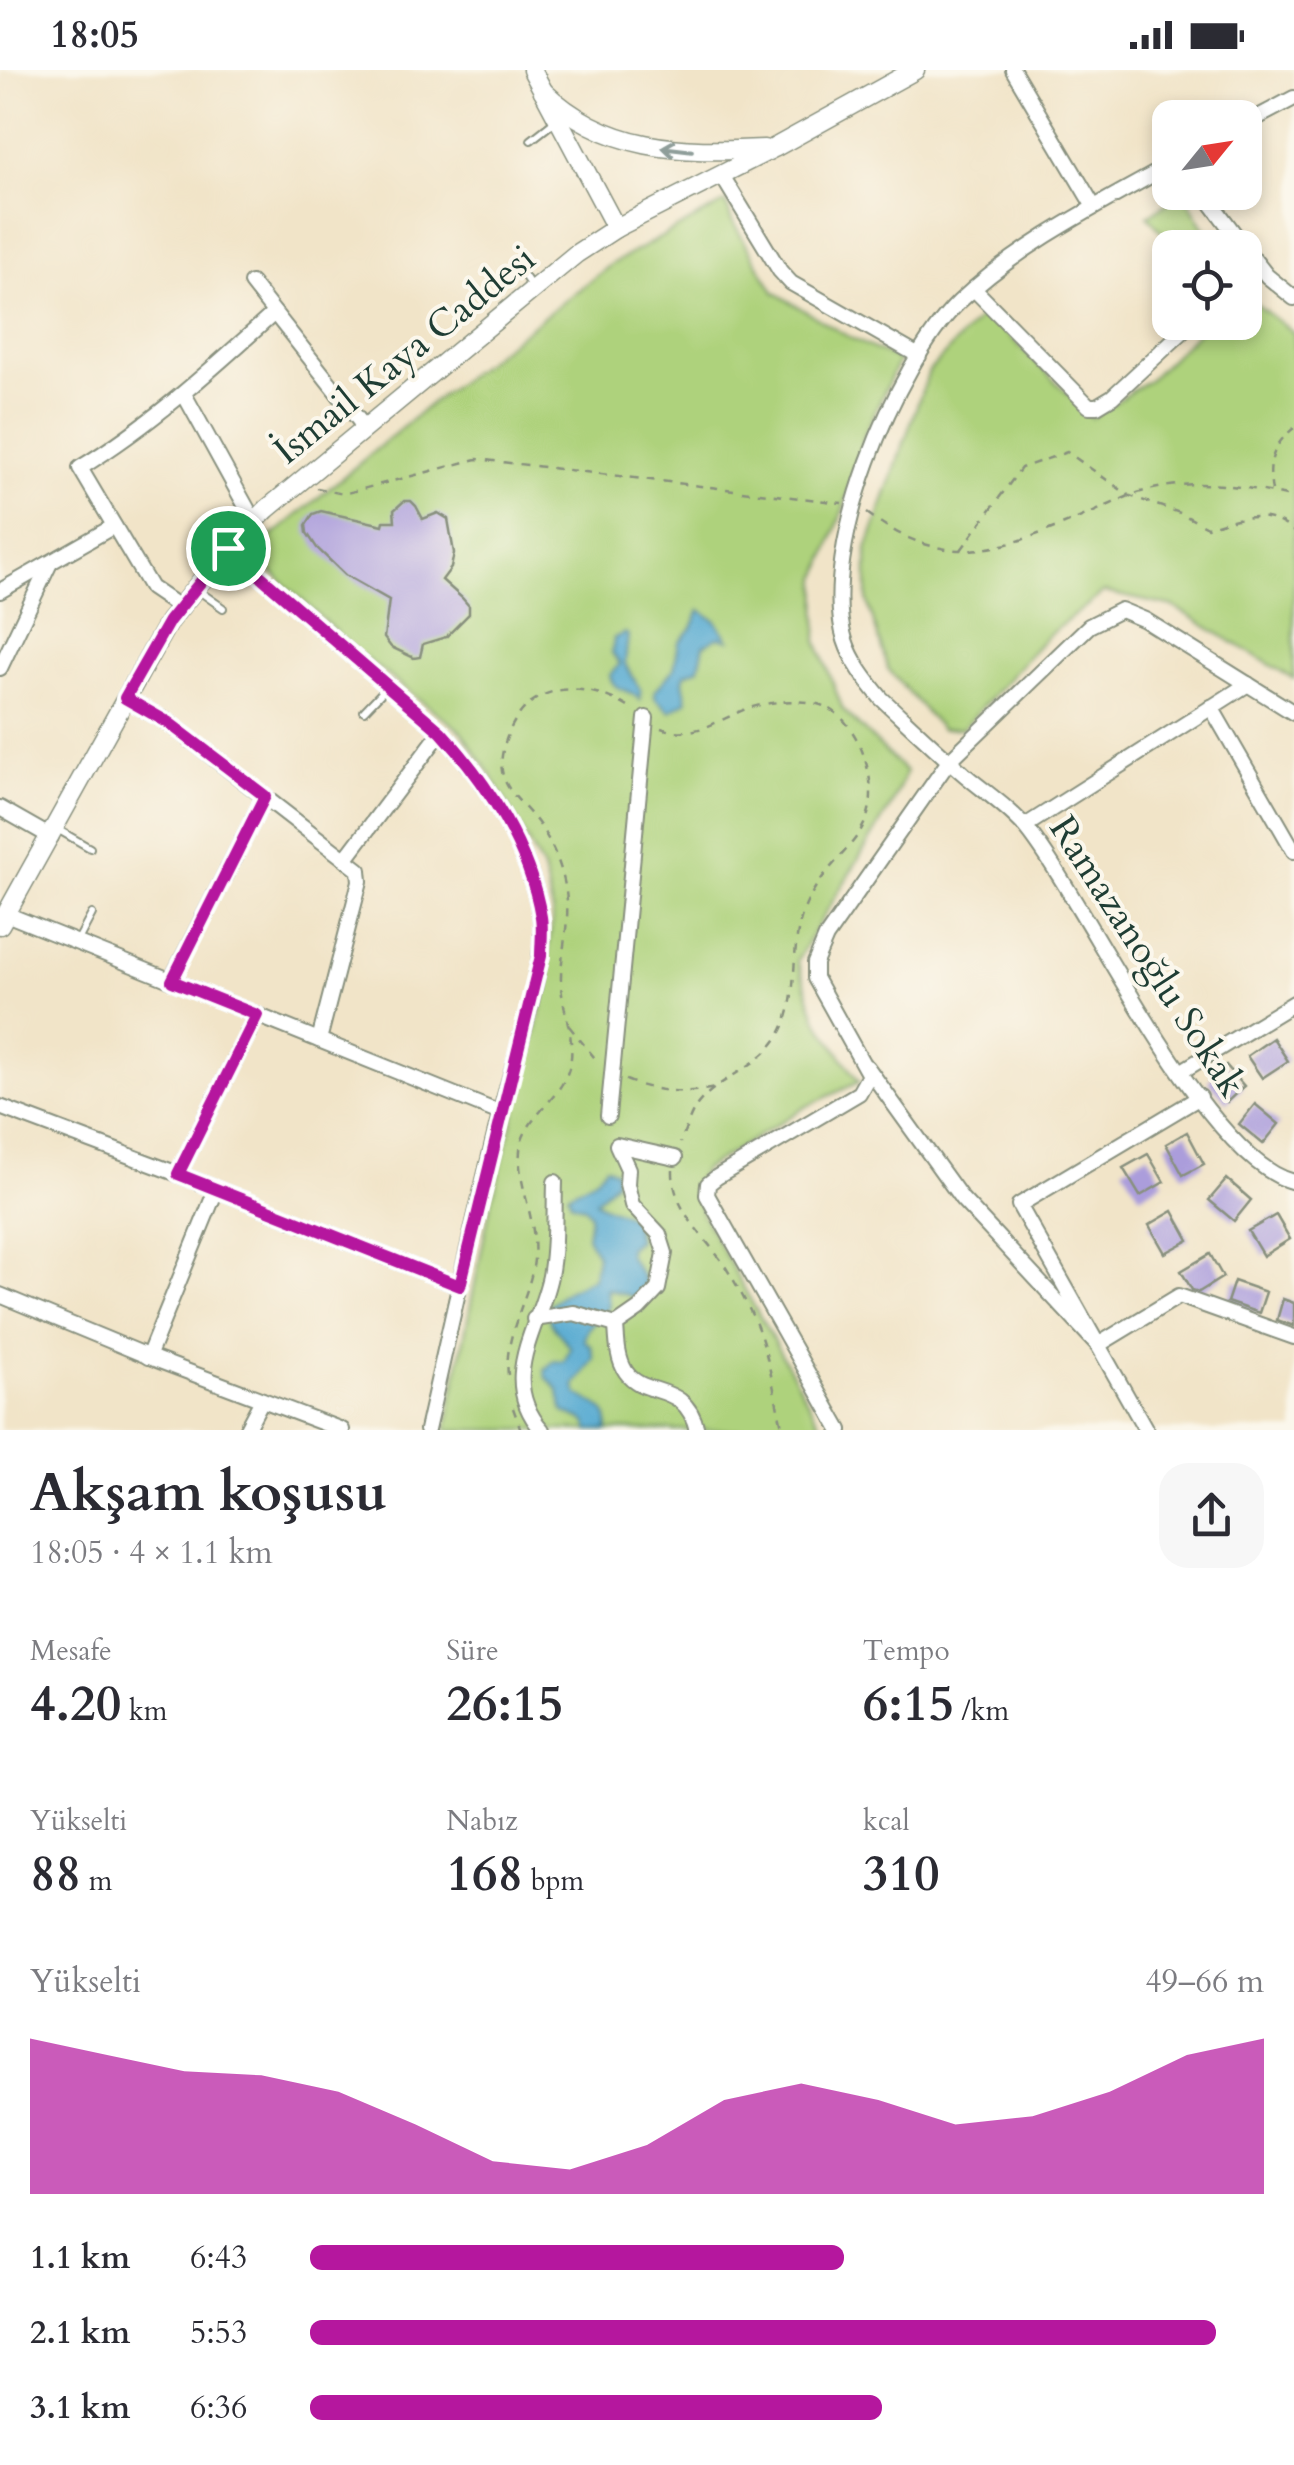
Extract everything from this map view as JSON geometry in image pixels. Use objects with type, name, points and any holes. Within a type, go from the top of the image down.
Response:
[{"type":"street","points":[[532,70],[616,228]]},
{"type":"street","name":"İsmail Kaya Caddesi","points":[[3,920],[179,608],[254,521],[576,254],[616,228],[774,148],[915,70]]},
{"type":"street","points":[[1013,70],[1094,208]]},
{"type":"street","points":[[543,90],[566,113],[597,130],[645,146],[700,152],[774,148]]},
{"type":"street","points":[[1262,115],[1294,98]]},
{"type":"street","points":[[722,174],[780,271],[791,282],[919,356]]},
{"type":"street","name":"Ramazanoğlu Sokak","points":[[1152,175],[992,273],[956,306],[919,356],[884,418],[843,553],[840,590],[844,638],[862,674],[881,698],[1025,826],[1182,1071],[1239,1149],[1279,1178],[1294,1182]]},
{"type":"street","points":[[1262,271],[1294,298]]},
{"type":"street","points":[[251,283],[365,428]]},
{"type":"street","points":[[974,289],[1089,406],[1112,397],[1173,340]]},
{"type":"street","points":[[179,608],[151,588],[80,468],[124,441],[184,394],[274,312]]},
{"type":"street","points":[[184,394],[254,521]]},
{"type":"street","points":[[0,592],[114,526]]},
{"type":"street","points":[[228,548],[441,732],[464,758],[501,814],[526,864],[541,918],[541,956],[500,1113],[427,1430]]},
{"type":"street","points":[[0,668],[50,562]]},
{"type":"street","points":[[840,1430],[706,1195],[708,1184],[717,1177],[866,1086],[869,1075],[816,978],[815,963],[826,937],[948,761],[1089,626],[1122,610],[1145,620],[1294,713]]},
{"type":"street","points":[[1025,826],[1248,684]]},
{"type":"street","points":[[125,698],[169,723],[359,870],[360,882],[320,1040]]},
{"type":"street","points":[[1211,708],[1294,851]]},
{"type":"street","points":[[608,1116],[646,718]]},
{"type":"street","points":[[346,858],[441,732]]},
{"type":"street","points":[[172,981],[265,796]]},
{"type":"street","points":[[0,808],[53,832]]},
{"type":"street","points":[[3,920],[76,943],[500,1113]]},
{"type":"street","points":[[1182,1071],[1294,1002]]},
{"type":"street","points":[[178,1174],[257,1015]]},
{"type":"street","points":[[858,1054],[962,1199],[1098,1345]]},
{"type":"street","points":[[1146,1430],[1018,1205],[1200,1097]]},
{"type":"street","points":[[0,1108],[460,1286]]},
{"type":"street","points":[[540,1318],[574,1312],[616,1325],[640,1309],[658,1289],[666,1252],[659,1234],[632,1205],[628,1169],[617,1146],[675,1158]]},
{"type":"street","points":[[542,1430],[528,1413],[522,1378],[526,1344],[540,1318],[550,1279],[555,1241],[555,1182]]},
{"type":"street","points":[[148,1357],[216,1190]]},
{"type":"street","points":[[0,1295],[148,1357],[342,1430]]},
{"type":"street","points":[[1098,1345],[1179,1296],[1294,1337]]},
{"type":"street","points":[[616,1325],[624,1370],[634,1380],[680,1400],[697,1430]]},
{"type":"street","points":[[246,1430],[262,1400]]},
{"type":"lane","points":[[531,140],[559,118]]},
{"type":"lane","points":[[517,265],[534,290]]},
{"type":"lane","points":[[193,588],[223,608]]},
{"type":"lane","points":[[364,711],[386,687]]},
{"type":"lane","points":[[53,832],[90,848]]},
{"type":"lane","points":[[76,943],[92,914]]},
{"type":"path","points":[[1272,492],[1270,460],[1276,445],[1294,428]]},
{"type":"path","points":[[961,550],[1022,468],[1066,452],[1130,496],[1208,527],[1236,516],[1257,516],[1274,519],[1294,532]]},
{"type":"path","points":[[296,484],[344,494],[477,460],[856,505],[890,531],[925,546],[961,550],[990,550],[1018,544],[1149,490],[1225,485],[1294,498]]},
{"type":"path","points":[[508,1382],[509,1341],[532,1272],[535,1245],[520,1160],[522,1141],[567,1074],[573,1052],[562,984],[568,903],[562,871],[537,822],[516,802],[505,783],[506,739],[533,698],[569,688],[622,703],[677,733],[697,731],[763,705],[816,703],[832,709],[856,735],[866,764],[870,813],[862,832],[815,889],[804,910],[794,940],[789,1008],[778,1038],[763,1056],[696,1107],[675,1158],[672,1188],[691,1225],[739,1287],[756,1324],[766,1351],[783,1430]]},
{"type":"path","points":[[568,1025],[587,1052],[613,1074],[647,1089],[720,1087]]},
{"type":"path","points":[[510,1397],[521,1430]]},
{"type":"green space","points":[[726,202],[731,219],[774,292],[852,339],[899,360],[864,436],[818,578],[817,641],[843,710],[906,772],[892,804],[797,960],[817,1020],[859,1082],[807,1106],[703,1170],[694,1187],[703,1216],[824,1430],[446,1430],[489,1212],[541,1011],[553,912],[543,870],[491,775],[461,731],[357,652],[252,553],[433,402],[612,264]]},
{"type":"green space","points":[[1157,210],[1193,210],[1206,230],[1160,230],[1148,216]]},
{"type":"green space","points":[[1262,309],[1294,333],[1294,679],[1174,607],[1104,592],[1046,637],[963,728],[941,729],[888,669],[867,600],[867,549],[929,371],[985,312],[1092,418],[1150,379],[1190,340],[1262,340]]},
{"type":"water","points":[[700,610],[716,621],[729,640],[718,637],[704,645],[699,668],[685,674],[687,701],[670,711],[655,698],[655,691],[674,669],[679,642],[692,628]]},
{"type":"water","points":[[625,633],[625,664],[641,691],[640,700],[614,685],[610,675],[620,664],[612,653],[614,638]]},
{"type":"water","points":[[606,1166],[615,1171],[616,1180],[596,1201],[632,1218],[638,1240],[628,1248],[628,1255],[645,1281],[634,1297],[607,1289],[609,1306],[586,1334],[584,1340],[591,1346],[594,1359],[575,1385],[577,1394],[600,1408],[608,1423],[607,1430],[590,1430],[585,1421],[564,1412],[557,1388],[546,1377],[545,1370],[554,1361],[564,1362],[571,1348],[550,1322],[548,1306],[593,1278],[597,1255],[587,1237],[590,1214],[585,1207],[571,1202],[568,1194],[596,1178]]},
{"type":"building","points":[[404,501],[411,501],[423,519],[438,513],[448,519],[454,553],[451,568],[442,580],[469,606],[469,614],[446,637],[423,644],[420,657],[414,658],[391,647],[384,638],[389,600],[345,575],[317,548],[306,525],[313,514],[321,511],[383,525],[384,521],[395,521],[394,510]]},
{"type":"building","points":[[1273,1038],[1288,1061],[1262,1078],[1247,1056]]},
{"type":"building","points":[[1226,1065],[1244,1086],[1227,1102],[1208,1081]]},
{"type":"building","points":[[1255,1104],[1279,1124],[1263,1144],[1239,1124]]},
{"type":"building","points":[[1187,1132],[1204,1164],[1183,1175],[1166,1144]]},
{"type":"building","points":[[1148,1154],[1164,1182],[1140,1196],[1123,1168]]},
{"type":"building","points":[[1227,1179],[1251,1200],[1234,1221],[1209,1200]]},
{"type":"building","points":[[1173,1211],[1189,1240],[1165,1253],[1149,1225]]},
{"type":"building","points":[[1276,1215],[1290,1239],[1263,1256],[1248,1231]]},
{"type":"building","points":[[1210,1254],[1223,1277],[1199,1292],[1192,1290],[1181,1271]]},
{"type":"building","points":[[1234,1281],[1266,1292],[1259,1313],[1227,1302]]},
{"type":"building","points":[[1283,1299],[1294,1303],[1294,1326],[1277,1320]]},
{"type":"route","points":[[228,548],[441,732],[464,758],[501,814],[526,864],[541,918],[541,956],[460,1286],[178,1174],[257,1015],[172,981],[265,796],[169,723],[125,698],[169,621],[228,548]]}]
